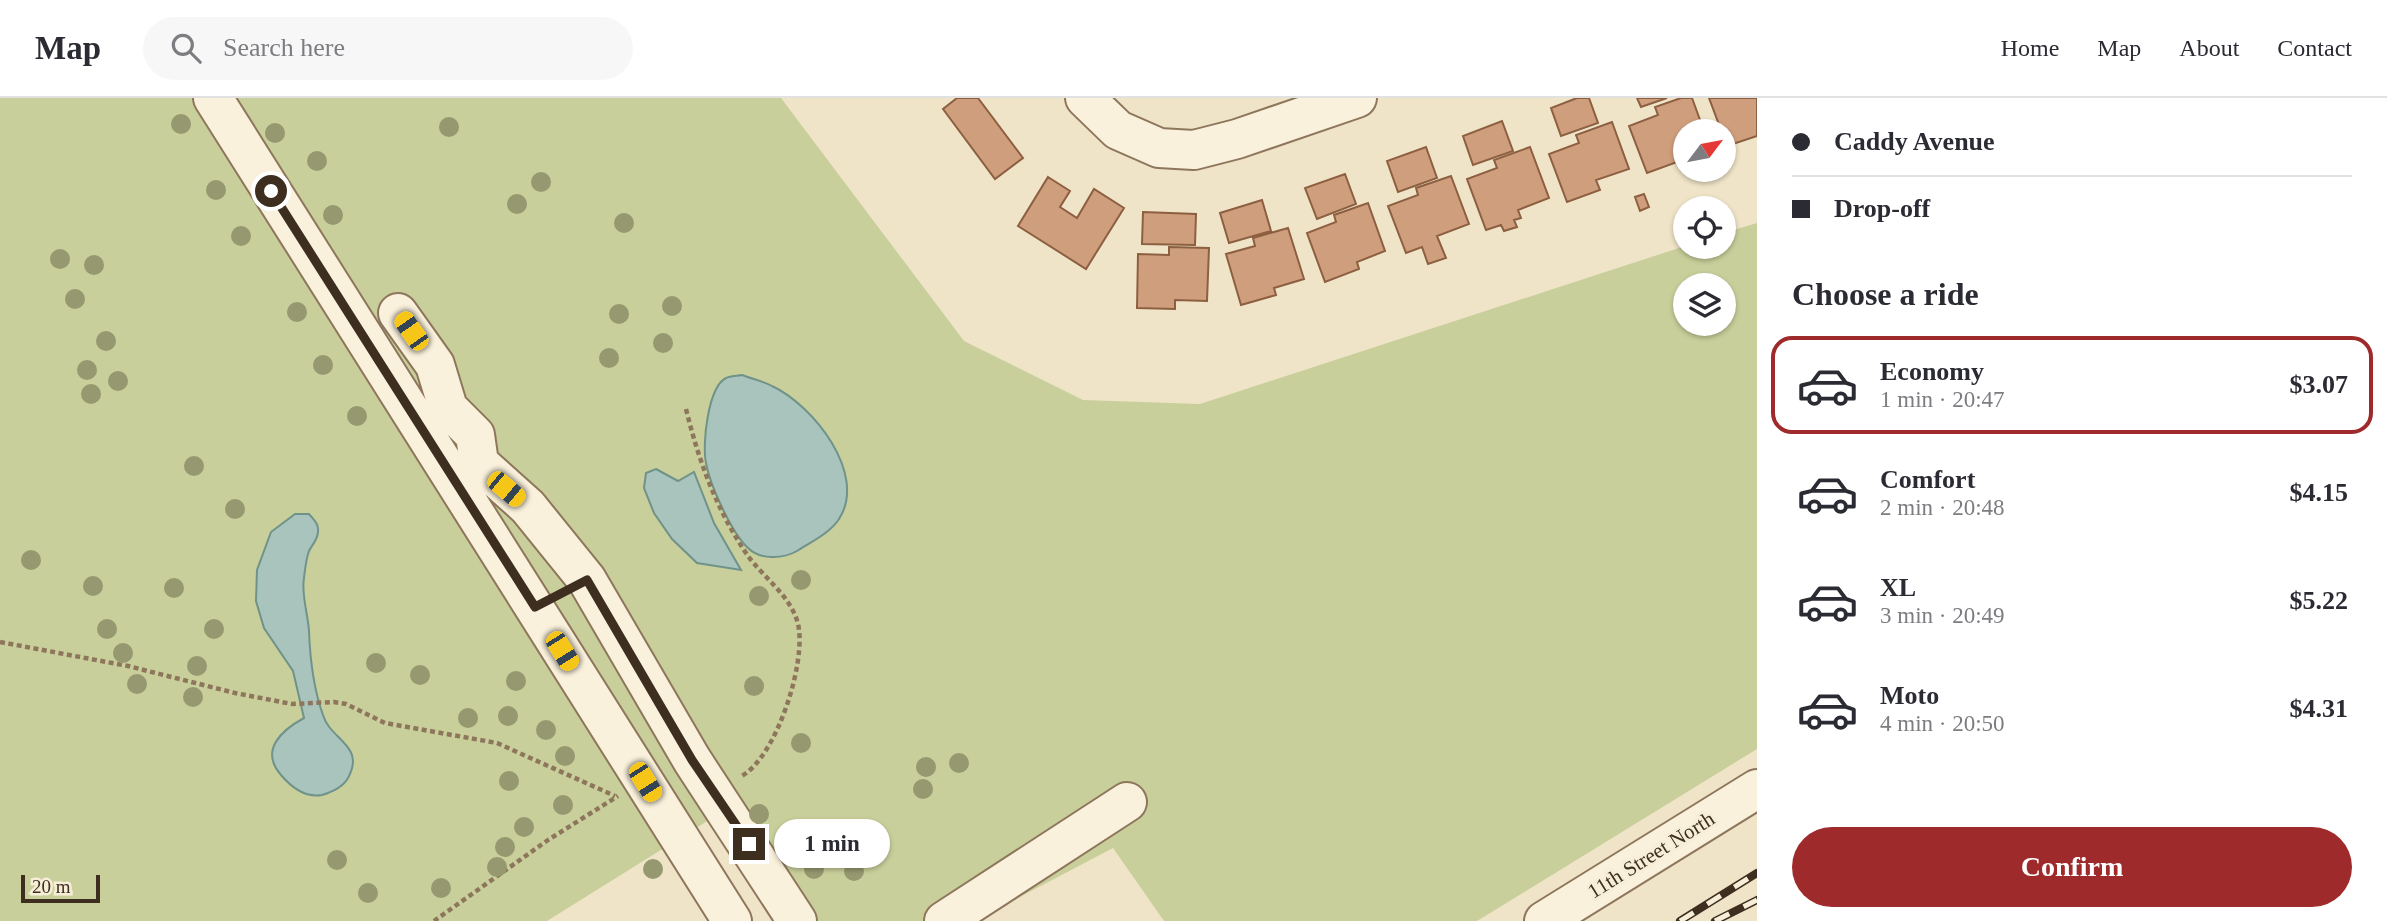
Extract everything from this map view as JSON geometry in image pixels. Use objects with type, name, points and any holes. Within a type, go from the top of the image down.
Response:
[{"type":"street","points":[[213,98],[732,921]]},
{"type":"street","points":[[1085,98],[1118,130],[1159,148],[1194,150],[1237,139],[1357,98]]},
{"type":"street","points":[[398,313],[435,365],[448,408],[475,435],[479,463],[528,507],[587,580],[692,760],[797,921]]},
{"type":"street","points":[[535,607],[587,580]]},
{"type":"street","name":"11th Street North","points":[[1545,921],[1757,789]]},
{"type":"street","points":[[944,921],[1127,802]]},
{"type":"path","points":[[0,642],[128,666],[235,694],[292,704],[334,702],[385,723],[497,743],[617,797]]},
{"type":"green space","points":[[0,98],[781,98],[964,341],[1083,400],[1200,404],[1673,250],[1673,259],[1736,259],[1736,229],[1757,223],[1757,749],[1477,921],[1164,921],[1113,848],[974,921],[772,921],[709,820],[547,921],[0,921]]},
{"type":"water","points":[[742,375],[772,386],[804,408],[832,443],[847,482],[846,501],[835,524],[814,541],[785,556],[759,555],[741,541],[722,508],[706,463],[706,430],[715,392],[726,378]]},
{"type":"water","points":[[656,469],[678,481],[694,472],[714,523],[741,570],[697,563],[672,539],[654,513],[644,488],[646,473]]},
{"type":"water","points":[[295,514],[309,514],[318,529],[308,554],[303,584],[317,695],[327,724],[345,743],[353,758],[348,778],[343,784],[337,789],[316,796],[294,788],[281,775],[272,757],[273,749],[281,735],[304,718],[293,671],[264,628],[256,601],[257,570],[271,532]]},
{"type":"building","points":[[957,98],[978,98],[1023,158],[995,179],[943,109]]},
{"type":"building","points":[[1577,98],[1589,98],[1598,123],[1561,136],[1551,108]]},
{"type":"building","points":[[1637,98],[1667,98],[1641,107]]},
{"type":"building","points":[[1681,98],[1692,98],[1700,119],[1673,119],[1673,164],[1647,173],[1629,126],[1658,115],[1655,107]]},
{"type":"building","points":[[1709,98],[1757,98],[1757,136],[1736,143],[1736,119],[1717,119]]},
{"type":"building","points":[[1502,121],[1513,151],[1473,165],[1463,136]]},
{"type":"building","points":[[1612,122],[1629,169],[1596,180],[1600,190],[1567,202],[1549,154],[1579,143],[1576,135]]},
{"type":"building","points":[[1426,147],[1437,178],[1398,192],[1387,161]]},
{"type":"building","points":[[1530,147],[1549,198],[1518,210],[1521,218],[1514,220],[1517,227],[1504,231],[1501,225],[1486,230],[1467,179],[1497,168],[1494,160]]},
{"type":"building","points":[[1345,174],[1356,204],[1317,219],[1305,188]]},
{"type":"building","points":[[1451,176],[1469,224],[1437,236],[1446,258],[1428,264],[1422,247],[1406,253],[1388,206],[1418,195],[1416,188]]},
{"type":"building","points":[[1048,177],[1070,191],[1060,207],[1077,218],[1094,189],[1124,208],[1086,269],[1018,226]]},
{"type":"building","points":[[1644,194],[1649,207],[1640,211],[1635,197]]},
{"type":"building","points":[[1262,200],[1271,231],[1229,243],[1220,213]]},
{"type":"building","points":[[1368,203],[1385,251],[1357,262],[1359,269],[1325,282],[1307,233],[1336,222],[1334,215]]},
{"type":"building","points":[[1143,212],[1196,214],[1195,245],[1142,244]]},
{"type":"building","points":[[1288,228],[1304,279],[1274,288],[1276,295],[1241,305],[1226,254],[1255,246],[1253,238]]},
{"type":"building","points":[[1169,247],[1209,248],[1207,301],[1175,300],[1175,309],[1137,308],[1138,254],[1169,255]]},
{"type":"railway","points":[[1680,921],[1757,873]]},
{"type":"railway","points":[[1715,921],[1757,900]]},
{"type":"route","points":[[271,191],[535,607],[587,580],[692,760],[749,844]]}]
